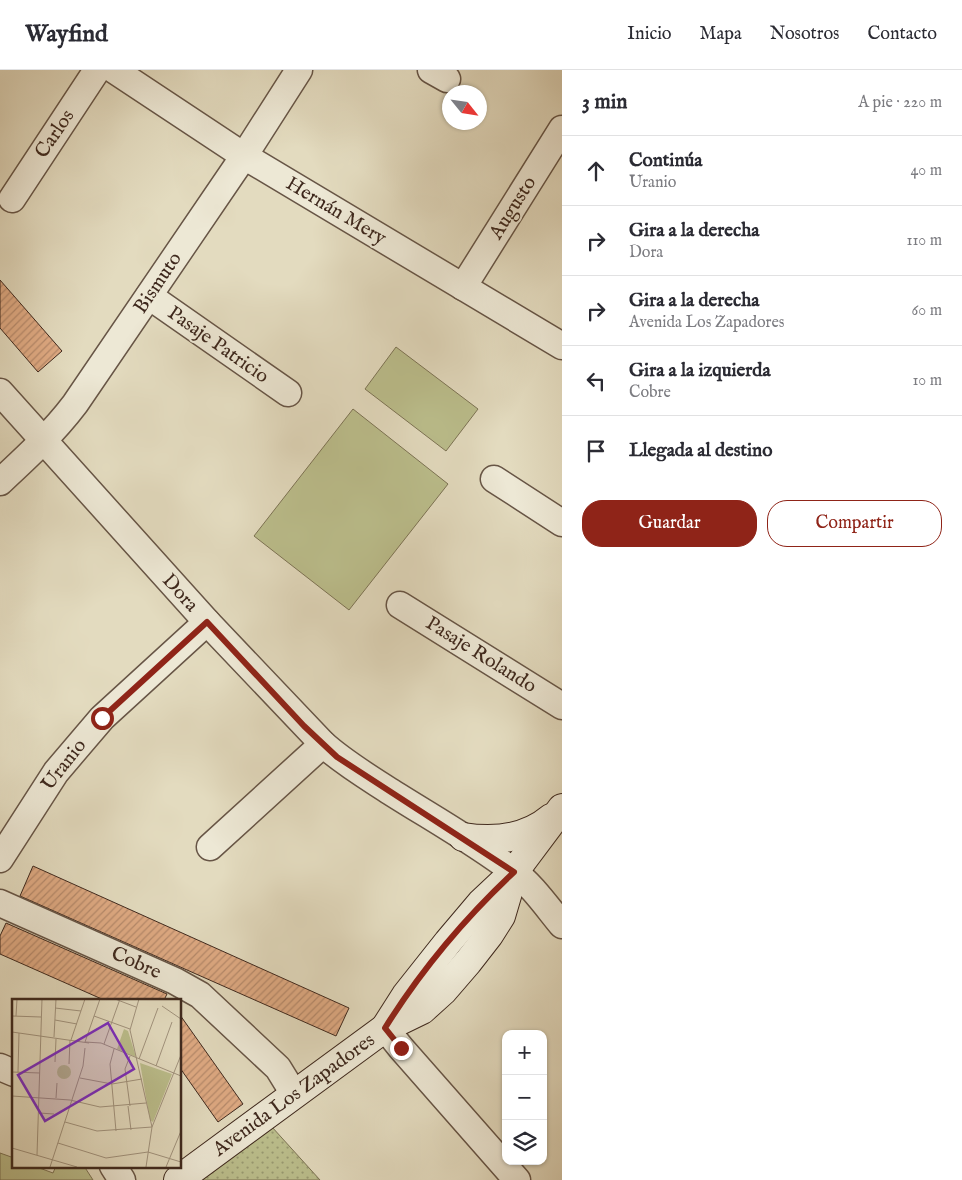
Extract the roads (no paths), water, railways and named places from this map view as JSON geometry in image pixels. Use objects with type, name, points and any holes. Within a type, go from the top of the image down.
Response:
[{"type":"main road","points":[[463,837],[484,840],[513,837],[526,833],[545,823],[562,808]]},
{"type":"main road","name":"Avenida Los Zapadores","points":[[178,1180],[385,1028],[422,1010],[443,991],[489,936],[501,916],[514,872],[562,808]]},
{"type":"street","name":"Carlos","points":[[12,198],[97,70]]},
{"type":"street","name":"Hernán Mery","points":[[114,70],[244,156],[562,346]]},
{"type":"street","name":"Bismuto","points":[[0,482],[44,441],[75,404],[244,156],[299,70]]},
{"type":"street","name":"Augusto","points":[[463,287],[562,129]]},
{"type":"street","name":"Pasaje Patricio","points":[[148,296],[288,393]]},
{"type":"street","name":"Dora","points":[[0,392],[207,622],[323,744],[357,771],[463,837],[514,872],[562,925]]},
{"type":"street","points":[[494,479],[562,523]]},
{"type":"street","name":"Pasaje Rolando","points":[[400,605],[562,706]]},
{"type":"street","name":"Uranio","points":[[0,859],[56,772],[102,718],[207,622]]},
{"type":"street","points":[[210,847],[323,744]]},
{"type":"street","name":"Cobre","points":[[0,903],[175,981],[200,995],[278,1068],[294,1094]]},
{"type":"street","points":[[385,1028],[517,1180]]},
{"type":"street","points":[[0,1068],[12,1072]]},
{"type":"street","points":[[114,1168],[122,1180]]}]
